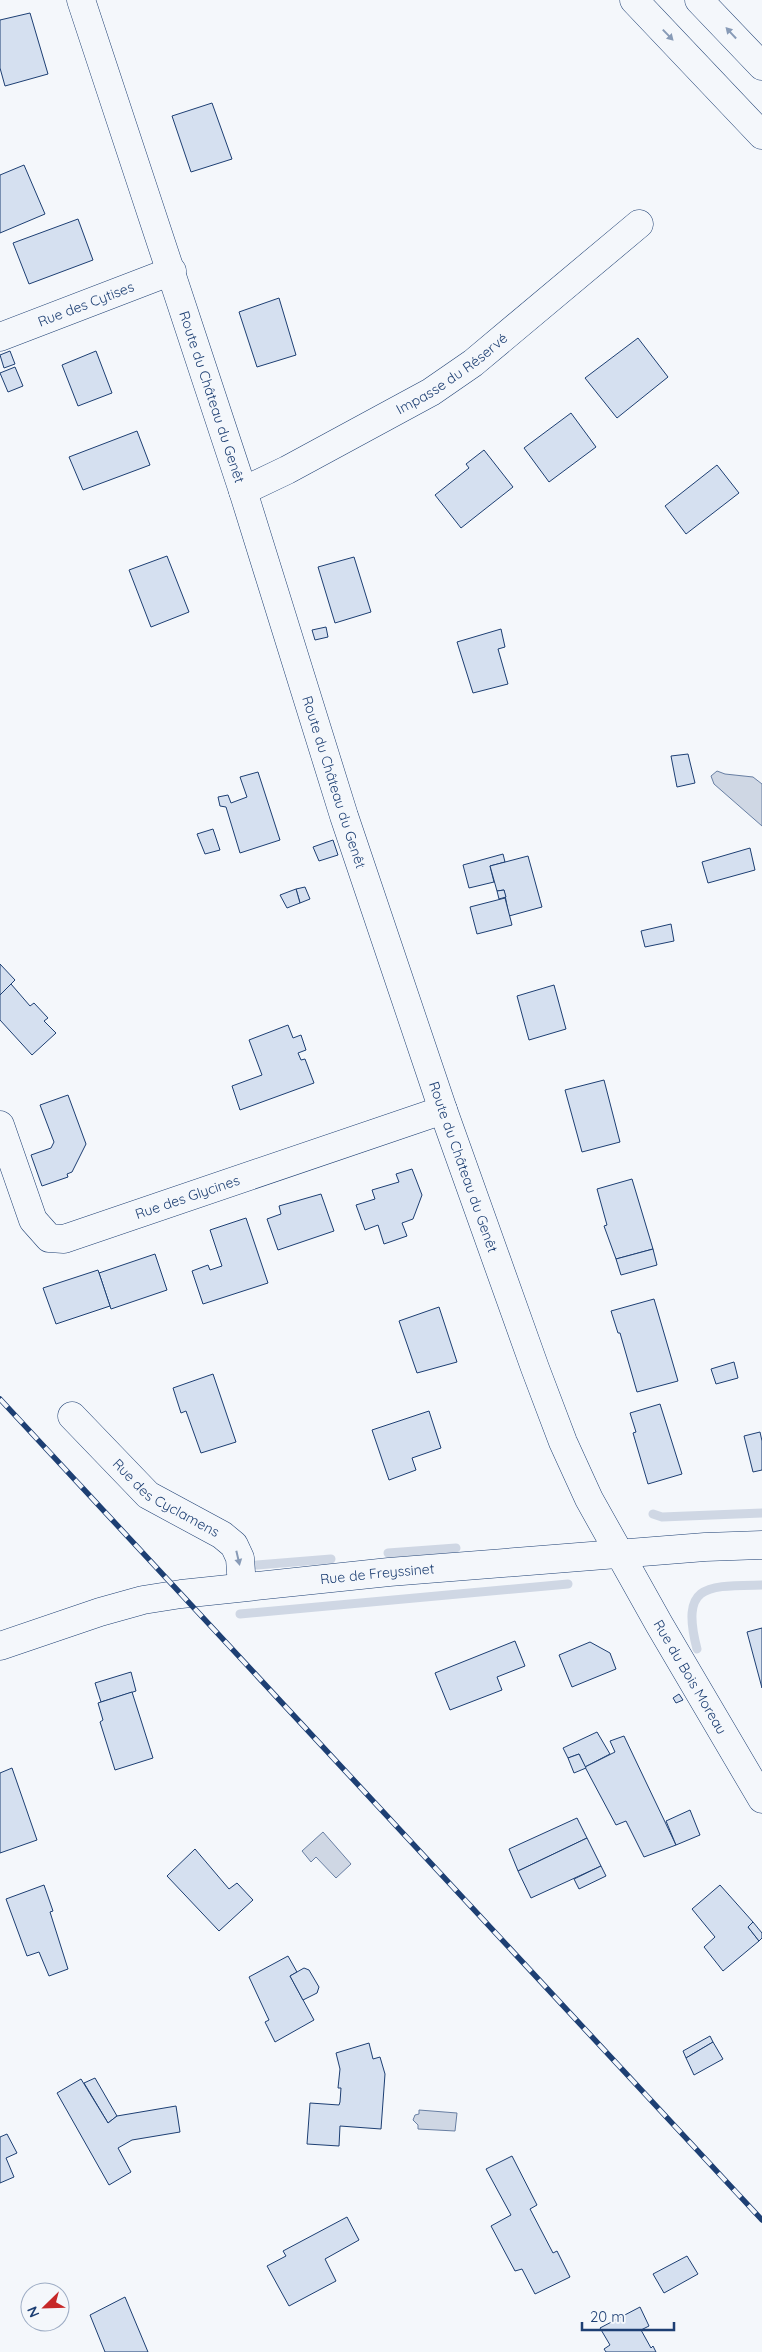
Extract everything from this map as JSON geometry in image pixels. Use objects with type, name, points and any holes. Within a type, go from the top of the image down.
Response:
[{"type":"main road","name":"Route du Château du Genêt","points":[[81,0],[172,271],[243,491],[344,816],[443,1110],[499,1270],[563,1442],[589,1499],[620,1554]]},
{"type":"main road","points":[[634,0],[762,135]]},
{"type":"main road","points":[[699,0],[762,66]]},
{"type":"main road","name":"Impasse du Réservé","points":[[243,491],[287,470],[431,392],[473,363],[639,224]]},
{"type":"main road","name":"Rue des Cytises","points":[[0,337],[172,271]]},
{"type":"main road","name":"Rue des Glycines","points":[[0,1125],[33,1220],[49,1238],[64,1239],[443,1110]]},
{"type":"main road","name":"Rue des Cyclamens","points":[[72,1416],[148,1495],[222,1536],[234,1545],[240,1558],[242,1587]]},
{"type":"main road","name":"Rue de Freyssinet","points":[[0,1646],[100,1612],[143,1600],[180,1594],[304,1579],[620,1554],[762,1545]]},
{"type":"main road","name":"Rue du Bois Moreau","points":[[620,1554],[762,1799]]},
{"type":"shaded area","points":[[717,771],[725,774],[753,777],[762,784],[762,826],[714,784],[711,776]]},
{"type":"shaded area","points":[[323,1832],[351,1864],[336,1878],[316,1857],[311,1862],[302,1851]]},
{"type":"shaded area","points":[[419,2110],[457,2113],[455,2131],[418,2129],[418,2125],[413,2120],[415,2115],[419,2114]]},
{"type":"building","points":[[30,13],[48,74],[5,86],[0,68],[0,20]]},
{"type":"building","points":[[212,103],[232,159],[191,172],[172,116]]},
{"type":"building","points":[[24,165],[45,214],[0,233],[0,175]]},
{"type":"building","points":[[78,219],[93,260],[29,284],[13,243]]},
{"type":"building","points":[[279,298],[296,355],[257,367],[239,312]]},
{"type":"building","points":[[638,338],[668,377],[617,418],[585,378]]},
{"type":"building","points":[[10,351],[15,364],[4,368],[0,355]]},
{"type":"building","points":[[96,351],[112,393],[78,406],[62,365]]},
{"type":"building","points":[[15,367],[23,386],[8,392],[0,373]]},
{"type":"building","points":[[571,413],[596,447],[549,482],[524,448]]},
{"type":"building","points":[[137,431],[150,465],[83,490],[69,457]]},
{"type":"building","points":[[484,450],[513,487],[461,528],[435,495],[469,468],[466,464]]},
{"type":"building","points":[[717,465],[739,493],[686,534],[665,506]]},
{"type":"building","points":[[167,556],[189,612],[151,627],[129,570]]},
{"type":"building","points":[[354,557],[371,612],[335,623],[318,567]]},
{"type":"building","points":[[326,627],[328,637],[315,640],[312,630]]},
{"type":"building","points":[[501,629],[505,647],[498,649],[508,684],[473,693],[457,642]]},
{"type":"building","points":[[688,754],[695,783],[677,787],[671,756]]},
{"type":"building","points":[[258,772],[280,840],[240,853],[226,807],[220,806],[218,797],[228,795],[231,803],[247,797],[240,777]]},
{"type":"building","points":[[213,829],[220,850],[205,854],[197,834]]},
{"type":"building","points":[[333,840],[338,855],[319,861],[313,847]]},
{"type":"building","points":[[750,848],[755,870],[708,883],[702,862]]},
{"type":"building","points":[[503,854],[505,862],[490,866],[494,882],[469,888],[463,865]]},
{"type":"building","points":[[528,856],[542,907],[509,916],[504,890],[497,891],[490,866]]},
{"type":"building","points":[[305,887],[310,899],[300,903],[296,889]]},
{"type":"building","points":[[296,889],[300,903],[287,908],[280,895]]},
{"type":"building","points":[[504,890],[506,897],[499,899],[497,891]]},
{"type":"building","points":[[505,898],[512,925],[477,934],[470,907]]},
{"type":"building","points":[[671,924],[674,941],[645,947],[641,931]]},
{"type":"building","points":[[0,964],[15,980],[0,995]]},
{"type":"building","points":[[11,984],[30,1006],[34,1003],[48,1018],[44,1021],[56,1033],[32,1055],[0,1020],[0,995]]},
{"type":"building","points":[[554,985],[566,1029],[529,1040],[517,996]]},
{"type":"building","points":[[288,1025],[293,1038],[301,1035],[306,1050],[298,1053],[301,1060],[305,1059],[314,1083],[240,1110],[232,1086],[262,1075],[249,1040]]},
{"type":"building","points":[[604,1080],[620,1142],[582,1152],[565,1090]]},
{"type":"building","points":[[68,1095],[86,1144],[72,1172],[67,1174],[68,1177],[42,1186],[31,1155],[51,1148],[54,1142],[40,1105]]},
{"type":"building","points":[[412,1169],[422,1195],[413,1219],[402,1223],[407,1236],[384,1244],[378,1225],[365,1230],[356,1205],[375,1199],[372,1190],[399,1182],[396,1174]]},
{"type":"building","points":[[632,1179],[653,1249],[616,1259],[604,1226],[607,1225],[597,1189]]},
{"type":"building","points":[[321,1194],[334,1231],[278,1250],[267,1219],[281,1214],[279,1206]]},
{"type":"building","points":[[246,1218],[268,1283],[203,1304],[192,1271],[208,1265],[210,1270],[222,1266],[210,1230]]},
{"type":"building","points":[[653,1249],[657,1265],[621,1275],[616,1259]]},
{"type":"building","points":[[155,1254],[167,1290],[111,1309],[99,1273]]},
{"type":"building","points":[[98,1270],[110,1306],[56,1324],[43,1288]]},
{"type":"building","points":[[654,1299],[678,1381],[637,1392],[620,1333],[618,1333],[611,1311]]},
{"type":"building","points":[[439,1307],[457,1362],[417,1373],[399,1321]]},
{"type":"building","points":[[734,1362],[738,1378],[716,1384],[711,1369]]},
{"type":"building","points":[[213,1374],[236,1442],[201,1453],[186,1411],[181,1413],[173,1388]]},
{"type":"building","points":[[660,1404],[682,1474],[648,1484],[633,1433],[636,1432],[630,1413]]},
{"type":"building","points":[[429,1411],[441,1448],[412,1458],[416,1470],[389,1480],[372,1430]]},
{"type":"building","points":[[760,1432],[762,1441],[762,1470],[753,1472],[744,1436]]},
{"type":"building","points":[[762,1628],[762,1688],[747,1632]]},
{"type":"building","points":[[515,1641],[525,1666],[497,1677],[502,1690],[450,1710],[435,1673]]},
{"type":"building","points":[[590,1642],[610,1653],[616,1669],[572,1687],[559,1655]]},
{"type":"building","points":[[131,1672],[136,1691],[101,1702],[95,1683]]},
{"type":"building","points":[[132,1692],[153,1758],[115,1770],[100,1722],[103,1720],[98,1703]]},
{"type":"building","points":[[679,1694],[683,1700],[676,1703],[673,1698]]},
{"type":"building","points":[[597,1732],[610,1754],[585,1767],[579,1754],[568,1758],[563,1748]]},
{"type":"building","points":[[624,1736],[676,1845],[644,1857],[626,1821],[616,1825],[585,1767],[615,1752],[610,1741]]},
{"type":"building","points":[[579,1754],[586,1768],[574,1773],[568,1758]]},
{"type":"building","points":[[12,1768],[37,1840],[0,1853],[0,1773]]},
{"type":"building","points":[[690,1810],[700,1835],[676,1845],[666,1821]]},
{"type":"building","points":[[577,1818],[587,1838],[518,1871],[509,1849]]},
{"type":"building","points":[[587,1838],[601,1866],[531,1898],[518,1871]]},
{"type":"building","points":[[195,1849],[229,1889],[237,1883],[253,1900],[219,1931],[167,1876]]},
{"type":"building","points":[[601,1866],[606,1876],[579,1889],[574,1879]]},
{"type":"building","points":[[44,1885],[53,1911],[50,1912],[68,1969],[49,1976],[39,1952],[27,1956],[6,1899]]},
{"type":"building","points":[[720,1885],[753,1922],[748,1927],[759,1941],[723,1971],[704,1947],[715,1937],[692,1909]]},
{"type":"building","points":[[753,1922],[762,1933],[762,1938],[759,1941],[748,1927]]},
{"type":"building","points":[[288,1956],[297,1972],[290,1976],[314,2020],[275,2042],[265,2022],[269,2020],[249,1977]]},
{"type":"building","points":[[304,1968],[309,1970],[319,1987],[317,1993],[303,2000],[290,1976]]},
{"type":"building","points":[[710,2036],[713,2042],[686,2058],[683,2051]]},
{"type":"building","points":[[713,2042],[723,2059],[694,2075],[686,2058]]},
{"type":"building","points":[[369,2043],[373,2059],[380,2057],[385,2074],[381,2129],[340,2126],[339,2146],[307,2144],[310,2103],[339,2105],[340,2102],[341,2088],[338,2088],[340,2069],[336,2053]]},
{"type":"building","points":[[95,2078],[117,2116],[108,2123],[84,2083]]},
{"type":"building","points":[[81,2079],[108,2123],[117,2116],[176,2106],[180,2132],[132,2140],[118,2148],[131,2172],[109,2185],[57,2093]]},
{"type":"building","points":[[7,2134],[17,2153],[6,2158],[14,2177],[0,2183],[0,2137]]},
{"type":"building","points":[[512,2156],[537,2205],[530,2209],[553,2253],[557,2251],[570,2277],[535,2294],[522,2269],[515,2271],[491,2226],[511,2215],[486,2169]]},
{"type":"building","points":[[347,2217],[359,2240],[325,2259],[336,2281],[289,2306],[267,2266],[286,2256],[283,2251]]},
{"type":"building","points":[[687,2256],[698,2274],[664,2293],[653,2274]]},
{"type":"building","points":[[125,2297],[148,2352],[105,2352],[90,2315]]},
{"type":"building","points":[[640,2307],[649,2326],[641,2330],[651,2348],[653,2346],[656,2352],[606,2352],[604,2349],[610,2345],[600,2328]]},
{"type":"waterway","points":[[653,1514],[662,1517],[762,1513]]},
{"type":"waterway","points":[[388,1553],[456,1548]]},
{"type":"waterway","points":[[257,1565],[331,1559]]},
{"type":"waterway","points":[[240,1614],[568,1584]]},
{"type":"waterway","points":[[697,1649],[692,1611],[696,1600],[702,1593],[713,1588],[726,1586],[762,1585]]},
{"type":"railway","points":[[0,1399],[762,2220]]}]
